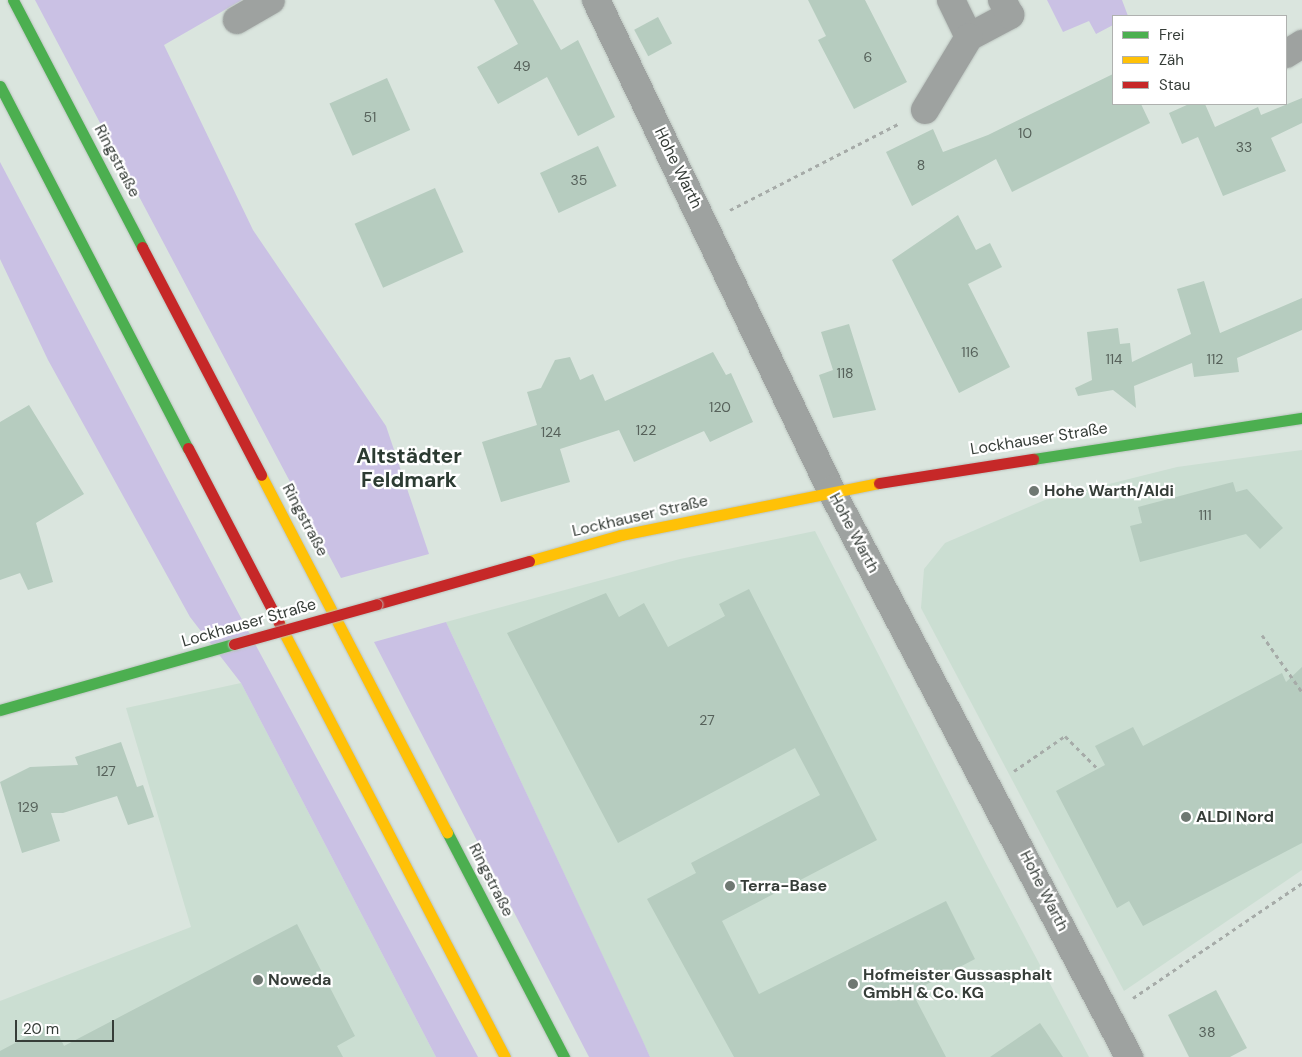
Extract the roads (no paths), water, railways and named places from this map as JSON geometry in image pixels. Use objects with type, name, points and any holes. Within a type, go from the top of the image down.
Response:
[{"type":"main road","name":"Ringstraße","points":[[13,0],[564,1057]]},
{"type":"main road","points":[[0,86],[505,1057]]},
{"type":"main road","name":"Lockhauser Straße","points":[[0,710],[621,535],[831,490],[1302,418]]},
{"type":"street","points":[[237,20],[271,0]]},
{"type":"street","name":"Hohe Warth","points":[[596,0],[831,490],[991,786],[1129,1057]]},
{"type":"street","points":[[950,0],[969,38]]},
{"type":"street","points":[[925,110],[969,38],[1010,15],[1002,0]]},
{"type":"street","points":[[1287,53],[1302,44]]},
{"type":"place","name":"Hohe Warth/Aldi","points":[[1034,491]]},
{"type":"place","name":"ALDI Nord","points":[[1186,817]]},
{"type":"place","name":"Terra-Base","points":[[730,886]]},
{"type":"place","name":"Noweda","points":[[258,980]]},
{"type":"place","name":"Hofmeister Gussasphalt GmbH & Co. KG","points":[[853,984]]},
{"type":"district","name":"Altstädter Feldmark","points":[[409,468]]}]
